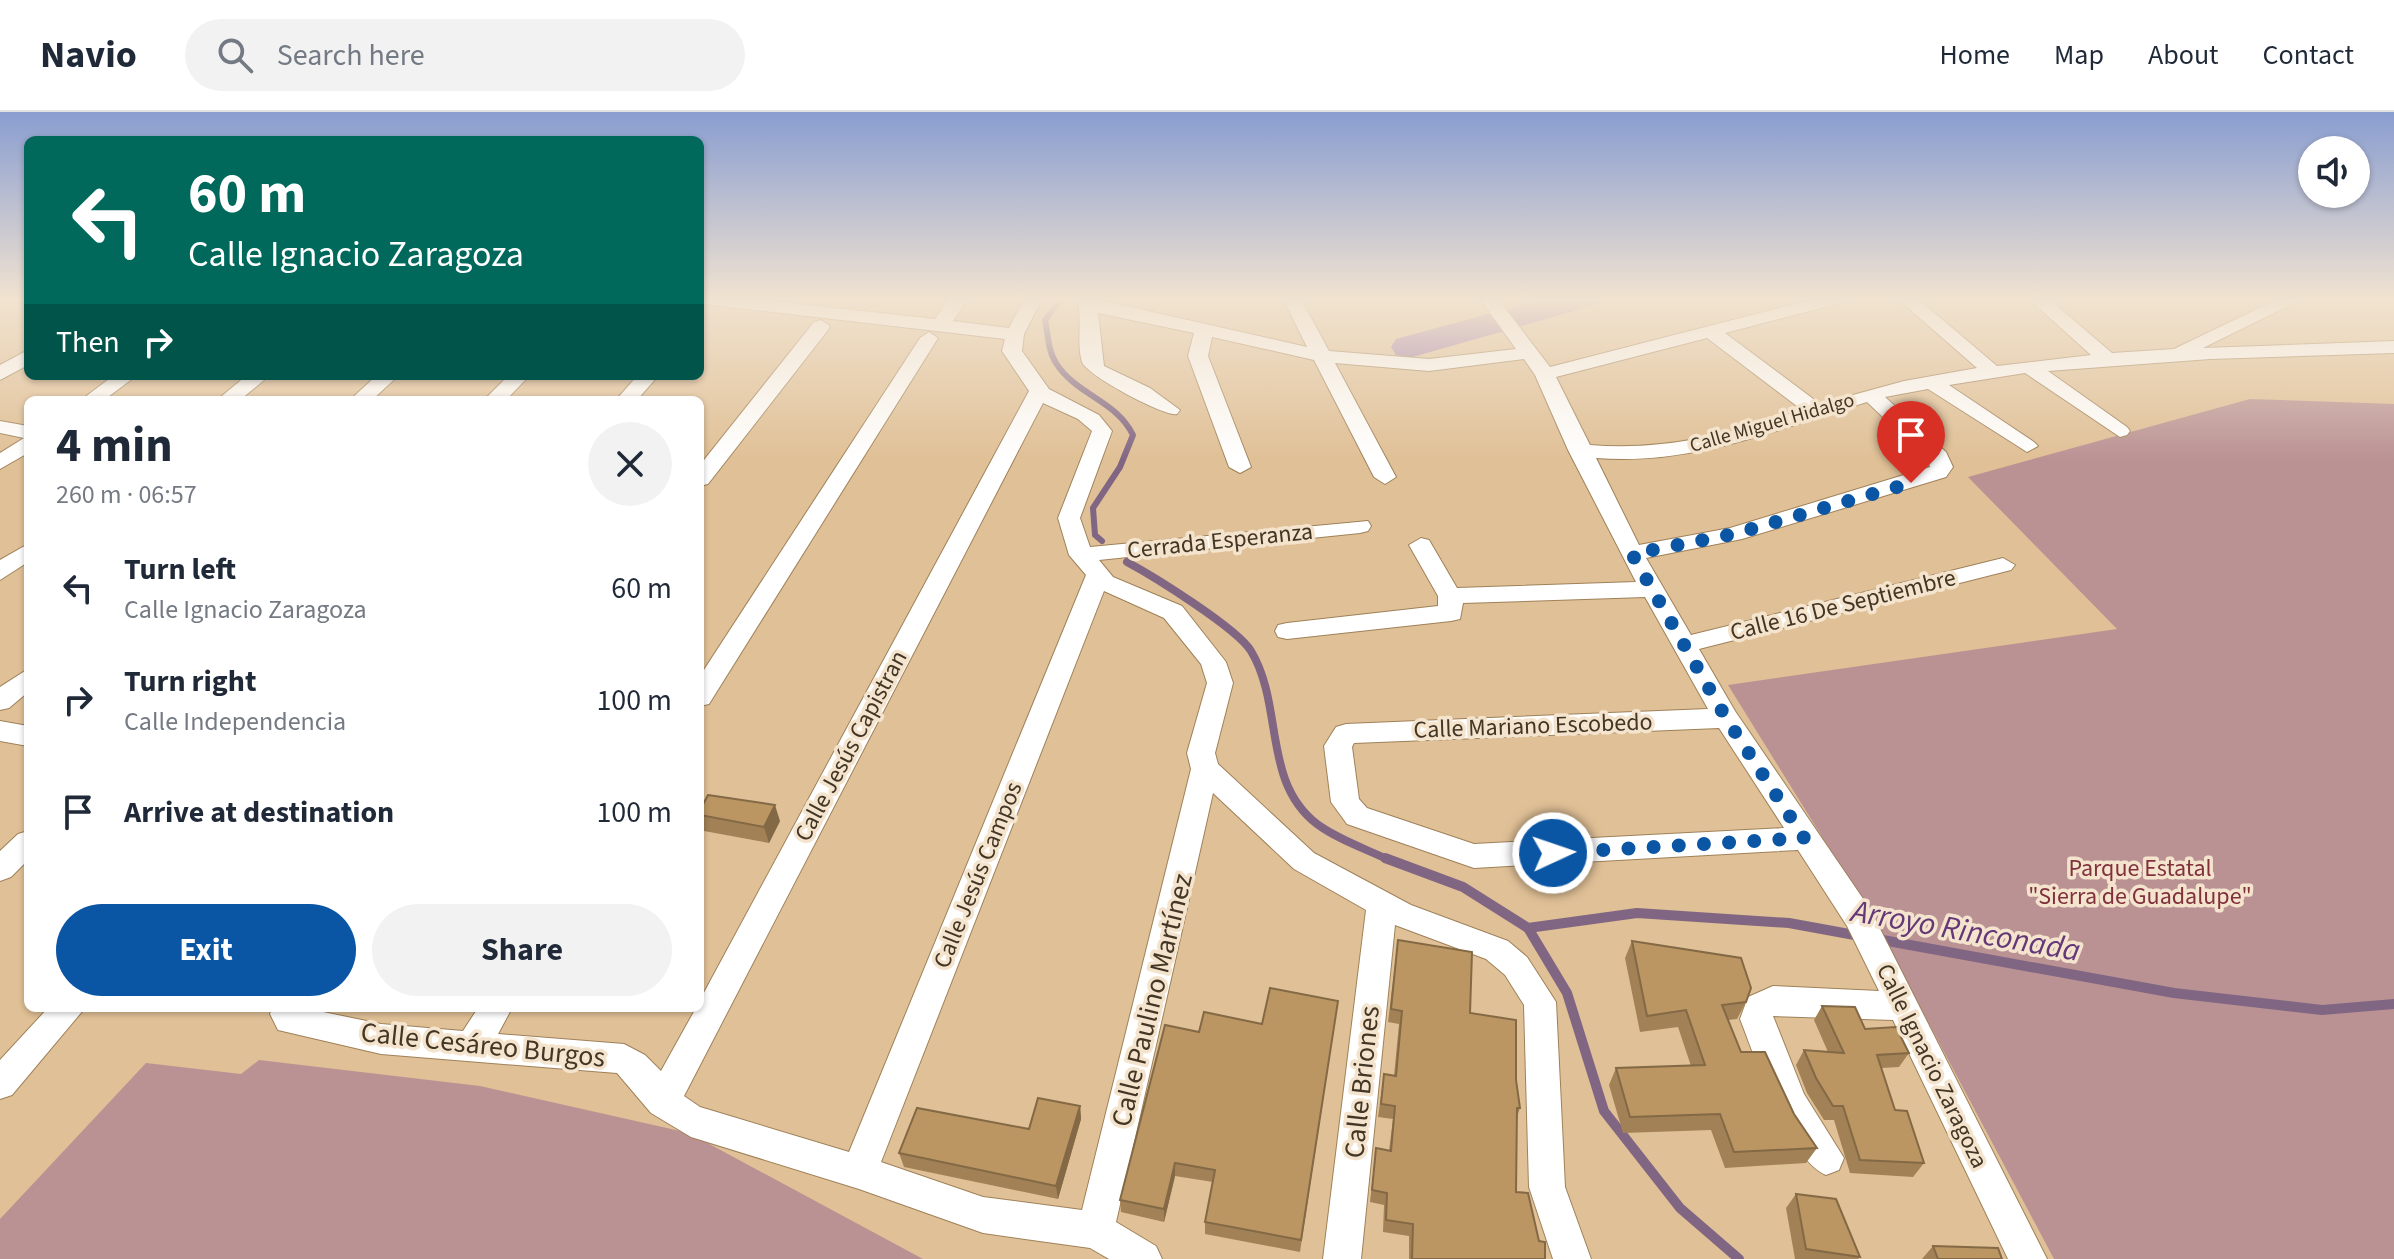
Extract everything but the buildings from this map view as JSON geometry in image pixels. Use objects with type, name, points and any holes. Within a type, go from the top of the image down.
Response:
[{"type":"street","points":[[704,474],[797,353]]},
{"type":"street","points":[[704,691],[921,353]]},
{"type":"street","points":[[1019,353],[1039,391],[1062,406],[1091,417],[1102,431],[1069,518],[1089,566]]},
{"type":"street","points":[[1090,353],[1096,370],[1143,392],[1170,410]]},
{"type":"street","points":[[1199,353],[1240,467]]},
{"type":"street","points":[[1308,353],[1429,365],[1537,363],[1596,353]]},
{"type":"street","points":[[1322,353],[1385,477]]},
{"type":"street","name":"Calle Ignacio Zaragoza","points":[[1529,353],[1632,554],[1683,645],[1726,718],[1859,918],[2028,1259]]},
{"type":"street","points":[[1738,353],[1815,410]]},
{"type":"street","points":[[1970,353],[1992,371]]},
{"type":"street","points":[[2100,353],[2105,357]]},
{"type":"street","name":"Calle Miguel Hidalgo","points":[[1579,450],[1667,452],[1747,434],[1815,410],[1871,395],[1992,371],[2105,357],[2223,353]]},
{"type":"street","points":[[0,374],[24,359]]},
{"type":"street","points":[[2029,367],[2120,431]]},
{"type":"street","points":[[97,396],[120,380]]},
{"type":"street","points":[[232,396],[254,380]]},
{"type":"street","points":[[365,396],[383,380]]},
{"type":"street","points":[[498,396],[515,380]]},
{"type":"street","points":[[630,396],[644,380]]},
{"type":"street","points":[[1932,382],[2027,446]]},
{"type":"street","name":"Calle Jesús Capistran","points":[[663,1102],[1039,391]]},
{"type":"street","points":[[1632,554],[1734,534],[1930,477],[1942,467],[1938,457],[1871,395]]},
{"type":"street","points":[[0,427],[24,431]]},
{"type":"street","points":[[0,463],[24,446]]},
{"type":"street","name":"Cerrada Esperanza","points":[[1089,566],[1360,526]]},
{"type":"street","points":[[1287,631],[1439,617],[1452,610],[1450,596],[1421,545]]},
{"type":"street","points":[[0,572],[24,554]]},
{"type":"street","name":"Calle 16 De Septiembre","points":[[1683,645],[2003,565]]},
{"type":"street","name":"Calle Paulino Martínez","points":[[1089,566],[1168,607],[1213,662],[1220,683],[1201,753],[1205,769],[1096,1230]]},
{"type":"street","name":"Calle Jesús Campos","points":[[859,1172],[1089,566]]},
{"type":"street","points":[[1450,596],[1652,589]]},
{"type":"street","points":[[0,701],[24,681]]},
{"type":"street","name":"Calle Mariano Escobedo","points":[[1726,718],[1356,732],[1341,738],[1338,746],[1348,810],[1466,855],[1491,857],[1804,838]]},
{"type":"street","points":[[0,731],[24,735]]},
{"type":"street","points":[[1205,769],[1304,861],[1382,905],[1497,950],[1516,966],[1538,997],[1547,1187],[1572,1259]]},
{"type":"street","points":[[0,869],[24,846]]},
{"type":"street","name":"Calle Briones","points":[[1342,1259],[1382,905]]},
{"type":"street","points":[[1826,1158],[1791,1104],[1756,1019],[1759,1007],[1773,1000],[1901,1006]]},
{"type":"street","points":[[0,1084],[65,1012]]},
{"type":"street","name":"Calle Cesáreo Burgos","points":[[288,1012],[381,1039],[624,1059],[640,1069],[663,1102]]},
{"type":"street","points":[[472,1045],[493,1012]]},
{"type":"street","points":[[663,1102],[691,1121],[859,1172],[983,1215],[1096,1230],[1143,1259]]},
{"type":"green space","name":"Parque Estatal \"Sierra de Guadalupe\"","points":[[2250,399],[2394,404],[2394,1259],[2054,1259],[1876,924],[1728,685],[2117,629],[1968,477]]},
{"type":"green space","points":[[259,1060],[480,1086],[689,1133],[923,1259],[0,1259],[0,1219],[146,1063],[241,1074]]},
{"type":"waterway","name":"Arroyo Rinconada","points":[[1051,353],[1064,374],[1117,413],[1133,435],[1120,467],[1093,508],[1095,535],[1102,541]]},
{"type":"waterway","name":"Arroyo Rinconada","points":[[1127,562],[1194,603],[1243,641],[1261,673],[1281,765],[1288,787],[1300,807],[1325,829],[1389,860]]},
{"type":"waterway","name":"Arroyo Rinconada","points":[[1385,858],[1463,887],[1528,928]]},
{"type":"waterway","name":"Arroyo Rinconada","points":[[1528,928],[1637,913],[1789,923],[1860,936]]},
{"type":"waterway","name":"Arroyo Rinconada","points":[[1528,928],[1567,993],[1604,1111],[1680,1208],[1739,1259]]},
{"type":"waterway","name":"Arroyo Rinconada","points":[[1877,939],[2174,993],[2322,1010],[2394,1004]]},
{"type":"route","points":[[1553,853],[1804,838],[1726,718],[1632,554],[1734,534],[1911,483]]}]
